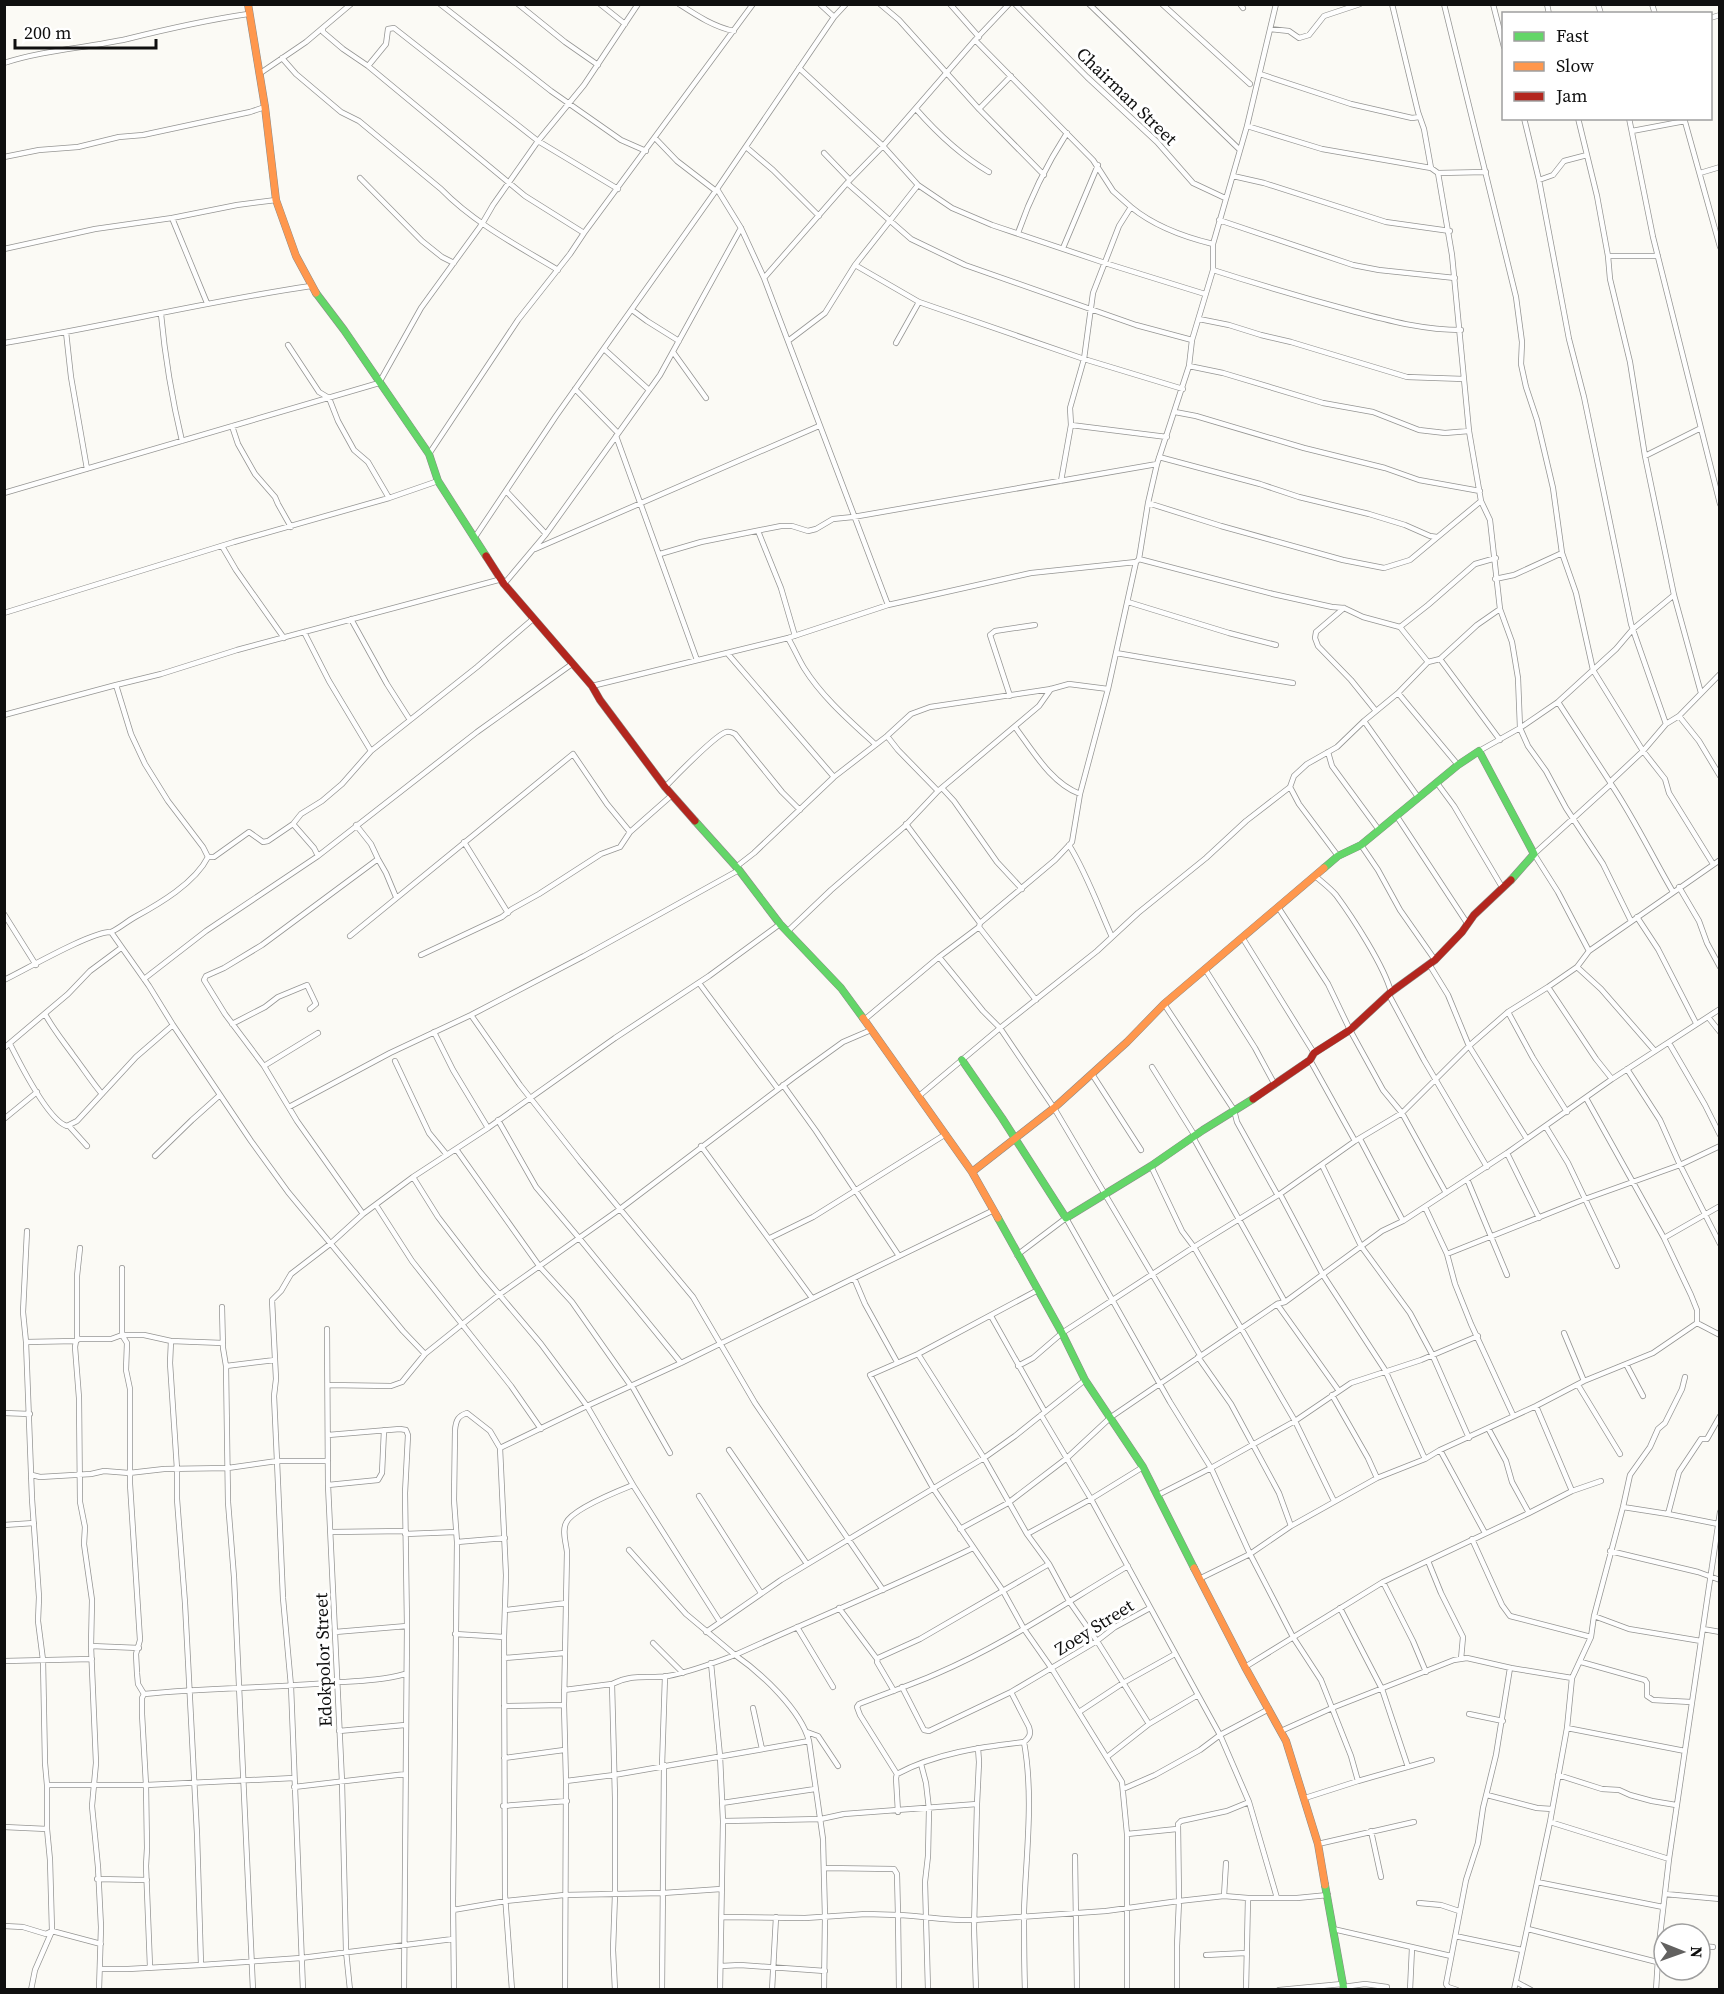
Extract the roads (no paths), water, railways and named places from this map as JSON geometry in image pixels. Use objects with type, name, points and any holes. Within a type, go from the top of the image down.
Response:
[{"type":"street","points":[[248,4],[265,107],[276,200],[296,256],[311,286],[429,454],[438,481],[503,581],[592,686],[665,787],[737,868],[780,924],[831,976],[920,1096],[972,1172],[1062,1333],[1085,1380],[1143,1467],[1245,1667],[1281,1731],[1305,1798],[1318,1844],[1343,1987]]},
{"type":"street","points":[[259,74],[323,29],[351,4]]},
{"type":"street","points":[[440,4],[499,52],[568,103],[621,140],[646,151]]},
{"type":"street","points":[[518,4],[598,65]]},
{"type":"street","points":[[600,4],[625,24]]},
{"type":"street","points":[[4,493],[379,382],[421,308],[538,141],[584,85],[638,4]]},
{"type":"street","points":[[679,4],[702,19],[723,29],[734,31]]},
{"type":"street","points":[[429,454],[518,320],[558,270],[753,4]]},
{"type":"street","points":[[820,4],[834,16]]},
{"type":"street","points":[[475,537],[575,389],[746,147],[834,16],[846,4]]},
{"type":"street","points":[[880,4],[899,20],[946,74],[1044,175]]},
{"type":"street","points":[[950,4],[1011,76],[1098,165],[1113,191],[1149,221],[1186,237],[1213,244]]},
{"type":"street","points":[[764,278],[1009,4]]},
{"type":"street","name":"Chairman Street","points":[[1016,4],[1073,63],[1157,142],[1193,183],[1225,198]]},
{"type":"street","points":[[1089,4],[1240,150]]},
{"type":"street","points":[[1162,4],[1250,84]]},
{"type":"street","points":[[864,1020],[980,925],[1055,860],[1072,842],[1080,794],[1138,560],[1157,464],[1189,366],[1192,340],[1213,270],[1213,244],[1247,126],[1276,4]]},
{"type":"street","points":[[1270,29],[1289,31],[1299,38],[1309,35],[1324,16],[1360,4]]},
{"type":"street","points":[[1392,4],[1419,117],[1424,129],[1431,168]]},
{"type":"street","points":[[1444,4],[1516,297],[1522,342],[1521,364],[1553,488],[1562,554],[1576,593],[1593,670],[1643,751],[1665,779],[1669,793],[1713,864]]},
{"type":"street","points":[[1493,4],[1502,43]]},
{"type":"street","points":[[4,63],[24,56],[248,14]]},
{"type":"street","points":[[368,66],[386,44],[388,29],[394,28],[538,141],[618,189]]},
{"type":"street","points":[[323,29],[323,32],[343,49],[368,66],[525,196],[584,232]]},
{"type":"street","points":[[282,58],[296,74],[341,112],[359,122],[482,224],[558,270]]},
{"type":"street","points":[[799,68],[883,146],[918,185],[952,208],[1104,263],[1205,294]]},
{"type":"street","points":[[1260,74],[1352,104],[1412,118],[1419,117]]},
{"type":"street","points":[[979,109],[1011,76]]},
{"type":"street","points":[[4,157],[143,135],[265,107]]},
{"type":"street","points":[[916,109],[965,157],[989,172]]},
{"type":"street","points":[[1524,120],[1539,180],[1569,339],[1584,397],[1633,629],[1666,724]]},
{"type":"street","points":[[1578,120],[1608,256],[1610,279],[1630,362],[1645,456],[1674,595],[1701,693]]},
{"type":"street","points":[[1629,120],[1658,256],[1719,504]]},
{"type":"street","points":[[1632,131],[1685,120],[1719,247]]},
{"type":"street","points":[[1247,126],[1322,149],[1431,168],[1438,173],[1486,172]]},
{"type":"street","points":[[1017,233],[1027,206],[1052,156],[1067,133]]},
{"type":"street","points":[[655,138],[678,161],[716,190],[741,228],[764,278],[888,604]]},
{"type":"street","points":[[746,147],[773,170],[819,216]]},
{"type":"street","points":[[824,153],[848,182],[888,222],[911,239],[965,265],[1090,309],[1192,340]]},
{"type":"street","points":[[1539,180],[1558,171],[1563,161],[1587,155]]},
{"type":"street","points":[[1063,248],[1098,165]]},
{"type":"street","points":[[1700,173],[1719,167]]},
{"type":"street","points":[[1438,173],[1450,231],[1469,432],[1481,501],[1490,520],[1500,609],[1512,642],[1518,678],[1520,728],[1528,746],[1603,864],[1631,921]]},
{"type":"street","points":[[1233,176],[1264,183],[1386,222],[1450,231]]},
{"type":"street","points":[[360,178],[422,240],[454,263]]},
{"type":"street","points":[[788,341],[825,313],[855,265],[918,185]]},
{"type":"street","points":[[4,249],[95,229],[276,200]]},
{"type":"street","points":[[1061,481],[1071,426],[1070,408],[1084,359],[1093,293],[1119,226],[1131,207]]},
{"type":"street","points":[[172,218],[207,303]]},
{"type":"street","points":[[1219,220],[1353,265],[1455,278]]},
{"type":"street","points":[[1713,222],[1719,221]]},
{"type":"street","points":[[4,715],[161,674],[237,650],[351,619],[503,581],[535,549],[660,375],[741,228]]},
{"type":"street","points":[[1608,256],[1658,256]]},
{"type":"street","points":[[855,265],[919,302],[1084,359],[1183,388]]},
{"type":"street","points":[[1213,270],[1316,301],[1415,327],[1461,330]]},
{"type":"street","points":[[4,343],[161,314],[207,303],[311,286]]},
{"type":"street","points":[[896,343],[919,302]]},
{"type":"street","points":[[632,310],[679,341]]},
{"type":"street","points":[[161,314],[164,352],[182,441]]},
{"type":"street","points":[[1199,319],[1291,342],[1407,377],[1464,379]]},
{"type":"street","points":[[66,332],[71,377],[87,469]]},
{"type":"street","points":[[288,345],[319,392],[328,398],[354,450],[368,462],[389,498]]},
{"type":"street","points":[[604,349],[649,390]]},
{"type":"street","points":[[673,352],[706,398]]},
{"type":"street","points":[[1189,366],[1223,373],[1323,403],[1373,412],[1419,430],[1445,433],[1469,432]]},
{"type":"street","points":[[575,389],[617,434],[697,660]]},
{"type":"street","points":[[1175,412],[1385,468],[1419,480],[1480,491]]},
{"type":"street","points":[[232,426],[238,444],[255,474],[275,497],[291,527]]},
{"type":"street","points":[[535,549],[819,426]]},
{"type":"street","points":[[1071,426],[1167,437]]},
{"type":"street","points":[[1645,456],[1701,428]]},
{"type":"street","points":[[1159,458],[1260,484],[1309,500],[1370,514],[1437,537]]},
{"type":"street","points":[[660,554],[702,542],[758,531],[792,526],[808,531],[833,519],[1157,464]]},
{"type":"street","points":[[4,613],[222,546],[389,498],[438,481]]},
{"type":"street","points":[[506,491],[546,534]]},
{"type":"street","points":[[1148,503],[1344,560],[1384,568],[1410,560],[1481,501]]},
{"type":"street","points":[[758,531],[781,588],[795,636]]},
{"type":"street","points":[[222,546],[284,638]]},
{"type":"street","points":[[1495,579],[1514,575],[1562,554]]},
{"type":"street","points":[[1400,627],[1474,564],[1496,558]]},
{"type":"street","points":[[592,686],[788,638],[888,604],[1031,573],[1138,560],[1273,594],[1344,608],[1362,617],[1400,627],[1428,662]]},
{"type":"street","points":[[972,1172],[1054,1108],[1127,1042],[1164,1004],[1338,856],[1361,845],[1458,765],[1558,702],[1616,649],[1633,629],[1674,595]]},
{"type":"street","points":[[1128,602],[1276,645]]},
{"type":"street","points":[[1344,608],[1316,632],[1314,638],[1318,646],[1351,680],[1376,711]]},
{"type":"street","points":[[920,1096],[1206,858],[1246,821],[1290,787],[1294,776],[1307,764],[1337,747],[1398,693],[1428,662],[1440,659],[1500,609]]},
{"type":"street","points":[[351,619],[410,720]]},
{"type":"street","points":[[207,857],[214,857],[249,832],[263,842],[268,842],[293,824],[301,814],[322,801],[349,778],[370,751],[477,667],[533,619]]},
{"type":"street","points":[[1010,696],[990,635],[995,631],[1035,625]]},
{"type":"street","points":[[304,632],[329,681],[370,751]]},
{"type":"street","points":[[788,638],[804,668],[818,687],[875,744]]},
{"type":"street","points":[[728,653],[834,777]]},
{"type":"street","points":[[1116,653],[1293,683]]},
{"type":"street","points":[[1440,659],[1500,740]]},
{"type":"street","points":[[144,979],[206,932],[318,856],[477,732],[572,664]]},
{"type":"street","points":[[1017,1255],[1066,1218],[1151,1166],[1275,1084],[1350,1030],[1390,994],[1432,962],[1534,854],[1574,820],[1643,751],[1666,724],[1679,716],[1719,674]]},
{"type":"street","points":[[289,1107],[390,1053],[471,1015],[584,956],[737,868],[834,777],[918,710],[1070,684],[1107,689]]},
{"type":"street","points":[[4,980],[94,936],[111,932],[162,902],[191,878],[204,864],[207,857],[203,847],[168,801],[145,764],[130,734],[116,685]]},
{"type":"street","points":[[788,931],[906,824],[940,789],[1039,706],[1051,689]]},
{"type":"street","points":[[1398,693],[1458,765]]},
{"type":"street","points":[[1558,702],[1630,814],[1673,892]]},
{"type":"street","points":[[1679,716],[1699,741],[1719,776]]},
{"type":"street","points":[[1364,721],[1418,797]]},
{"type":"street","points":[[1015,727],[1042,764],[1068,789],[1080,794]]},
{"type":"street","points":[[665,787],[715,740],[729,731],[735,734],[800,810]]},
{"type":"street","points":[[887,735],[898,750],[954,801],[997,862],[1022,889]]},
{"type":"street","points":[[1479,751],[1502,797],[1558,892],[1589,951]]},
{"type":"street","points":[[1328,752],[1332,766],[1380,830]]},
{"type":"street","points":[[350,936],[573,754],[607,804],[630,832]]},
{"type":"street","points":[[1437,783],[1502,887]]},
{"type":"street","points":[[1290,787],[1299,804],[1338,856]]},
{"type":"street","points":[[421,955],[488,924],[602,854],[620,847],[630,832],[672,795]]},
{"type":"street","points":[[1396,815],[1467,923]]},
{"type":"street","points":[[293,824],[318,856]]},
{"type":"street","points":[[906,824],[1036,1000]]},
{"type":"street","points":[[356,825],[371,844],[396,897]]},
{"type":"street","points":[[464,842],[508,913]]},
{"type":"street","points":[[1069,845],[1086,874],[1112,937]]},
{"type":"street","points":[[1361,845],[1432,962],[1469,1046],[1527,1139]]},
{"type":"street","points":[[363,1214],[328,1167],[264,1066],[232,1024],[204,980],[206,975],[224,968],[262,945],[378,859]]},
{"type":"street","points":[[1018,1366],[1033,1358],[1062,1333],[1402,1113],[1469,1046],[1508,1012],[1577,967],[1589,951],[1719,860]]},
{"type":"street","points":[[1315,876],[1335,893],[1388,978],[1390,994],[1486,1167]]},
{"type":"street","points":[[1679,887],[1699,921],[1719,967]]},
{"type":"street","points":[[1278,907],[1328,984],[1383,1090],[1402,1113],[1446,1193]]},
{"type":"street","points":[[4,914],[36,964]]},
{"type":"street","points":[[1637,917],[1663,958],[1696,1023]]},
{"type":"street","points":[[303,1989],[291,1686],[283,1598],[272,1300],[291,1274],[330,1244],[363,1214],[413,1177],[699,983],[780,924]]},
{"type":"street","points":[[111,932],[288,1192],[403,1331],[426,1354]]},
{"type":"street","points":[[1242,937],[1403,1221]]},
{"type":"street","points":[[4,1048],[69,994],[90,971],[121,948]]},
{"type":"street","points":[[939,957],[1000,1028],[1054,1108],[1199,1356],[1231,1404],[1279,1493],[1291,1526]]},
{"type":"street","points":[[1577,967],[1601,989],[1655,1051]]},
{"type":"street","points":[[1204,969],[1255,1048],[1275,1084]]},
{"type":"street","points":[[699,983],[816,1131],[899,1256]]},
{"type":"street","points":[[232,1024],[278,998],[307,985],[316,1004],[310,1009]]},
{"type":"street","points":[[1548,987],[1612,1079]]},
{"type":"street","points":[[1164,1004],[1234,1110],[1237,1122],[1323,1275],[1385,1370],[1425,1460]]},
{"type":"street","points":[[960,1529],[1008,1503],[1160,1382],[1277,1304],[1285,1302],[1382,1231],[1403,1221],[1507,1154],[1612,1079],[1719,1009]]},
{"type":"street","points":[[1508,1012],[1533,1058],[1567,1112]]},
{"type":"street","points":[[45,1014],[63,1043],[102,1094]]},
{"type":"street","points":[[471,1015],[580,1161],[693,1297],[755,1404],[883,1590]]},
{"type":"street","points":[[1708,1017],[1719,1032]]},
{"type":"street","points":[[69,1126],[77,1121],[136,1057],[173,1025]]},
{"type":"street","points":[[328,1384],[391,1386],[402,1382],[426,1354],[500,1294],[540,1268],[843,1042],[871,1030]]},
{"type":"street","points":[[434,1032],[453,1070],[488,1128]]},
{"type":"street","points":[[264,1066],[318,1033]]},
{"type":"street","points":[[1669,1043],[1705,1105],[1719,1135]]},
{"type":"street","points":[[10,1044],[24,1072],[57,1120],[69,1126],[87,1146]]},
{"type":"street","points":[[962,1060],[1066,1218],[1211,1468],[1250,1554],[1293,1637],[1321,1680],[1358,1780]]},
{"type":"street","points":[[394,1061],[429,1133],[447,1155]]},
{"type":"street","points":[[1152,1067],[1194,1137],[1285,1302]]},
{"type":"street","points":[[1627,1069],[1660,1120],[1719,1244]]},
{"type":"street","points":[[1092,1074],[1141,1150]]},
{"type":"street","points":[[4,1119],[37,1092]]},
{"type":"street","points":[[155,1156],[220,1095]]},
{"type":"street","points":[[1586,1098],[1664,1238],[1697,1310],[1697,1323]]},
{"type":"street","points":[[498,1120],[536,1187],[681,1363]]},
{"type":"street","points":[[1546,1127],[1568,1163],[1617,1266]]},
{"type":"street","points":[[770,1238],[813,1217],[945,1134]]},
{"type":"street","points":[[701,1146],[813,1298]]},
{"type":"street","points":[[1447,1254],[1585,1199],[1680,1165],[1719,1146]]},
{"type":"street","points":[[456,1149],[540,1268],[572,1302],[632,1386],[670,1453]]},
{"type":"street","points":[[1507,1154],[1539,1218]]},
{"type":"street","points":[[1322,1165],[1361,1246],[1410,1313],[1432,1354],[1469,1438]]},
{"type":"street","points":[[1151,1166],[1182,1231],[1194,1247],[1296,1421],[1334,1501]]},
{"type":"street","points":[[413,1177],[438,1217],[542,1344],[587,1406],[633,1485],[720,1622]]},
{"type":"street","points":[[1467,1179],[1507,1275]]},
{"type":"street","points":[[376,1205],[412,1261],[511,1386],[541,1429]]},
{"type":"street","points":[[1664,1238],[1719,1206]]},
{"type":"street","points":[[1425,1207],[1447,1254],[1455,1284],[1513,1415]]},
{"type":"street","points":[[500,1448],[681,1363],[994,1210]]},
{"type":"street","points":[[27,1231],[23,1312],[39,1597],[38,1621],[43,1660],[52,1931],[35,1970],[32,1989]]},
{"type":"street","points":[[80,1248],[76,1340],[80,1502],[85,1527],[84,1544],[92,1600],[95,1786],[92,1806],[101,1944],[99,1989]]},
{"type":"street","points":[[122,1268],[122,1335],[126,1343],[126,1370],[130,1389],[129,1473],[139,1648],[136,1654],[138,1684],[144,1694]]},
{"type":"street","points":[[854,1278],[864,1304],[897,1362]]},
{"type":"street","points":[[1038,1290],[918,1354],[870,1375],[933,1488],[1003,1591],[1024,1629],[1052,1669],[1122,1782],[1127,1834],[1127,1989]]},
{"type":"street","points":[[1277,1304],[1339,1390]]},
{"type":"street","points":[[222,1307],[226,1366],[228,1502],[240,1689],[253,1989]]},
{"type":"street","points":[[991,1316],[1220,1735],[1249,1802],[1277,1898]]},
{"type":"street","points":[[1697,1323],[1719,1335]]},
{"type":"street","points":[[1201,1578],[1250,1554],[1291,1526],[1377,1478],[1425,1460],[1440,1450],[1536,1406],[1584,1381],[1653,1353],[1697,1323]]},
{"type":"street","name":"Edokpolor Street","points":[[327,1329],[328,1485],[342,1782],[346,1951],[350,1989]]},
{"type":"street","points":[[1564,1333],[1584,1381]]},
{"type":"street","points":[[26,1342],[111,1339],[122,1335],[144,1335],[171,1341],[223,1343]]},
{"type":"street","points":[[1158,1495],[1296,1421],[1351,1383],[1421,1360],[1478,1336]]},
{"type":"street","points":[[171,1341],[177,1499],[197,1834],[201,1965]]},
{"type":"street","points":[[918,1354],[984,1458],[1027,1534],[1049,1564],[1069,1601],[1149,1724]]},
{"type":"street","points":[[226,1366],[275,1360]]},
{"type":"street","points":[[1626,1364],[1644,1396]]},
{"type":"street","points":[[1514,1989],[1550,1822],[1567,1728],[1572,1678],[1581,1662],[1590,1637],[1629,1475],[1650,1447],[1658,1429],[1665,1423],[1682,1389],[1685,1377]]},
{"type":"street","points":[[706,1632],[807,1564],[984,1458],[1085,1380]]},
{"type":"street","points":[[1578,1384],[1620,1454]]},
{"type":"street","points":[[1332,1395],[1377,1478]]},
{"type":"street","points":[[1536,1406],[1572,1491]]},
{"type":"street","points":[[4,1413],[30,1414]]},
{"type":"street","points":[[454,1989],[457,1542],[455,1422],[459,1416],[467,1413],[490,1431],[500,1448],[505,1538],[503,1806],[512,1989]]},
{"type":"street","points":[[1668,1514],[1679,1472],[1701,1439],[1707,1439],[1719,1416]]},
{"type":"street","points":[[1488,1428],[1506,1461],[1512,1482],[1529,1513]]},
{"type":"street","points":[[328,1435],[400,1429],[406,1430],[408,1435],[405,1493],[407,1626],[404,1989]]},
{"type":"street","points":[[328,1485],[378,1480],[382,1473],[384,1431]]},
{"type":"street","points":[[729,1450],[807,1564]]},
{"type":"street","points":[[1440,1450],[1485,1533]]},
{"type":"street","points":[[32,1475],[40,1477],[104,1471],[129,1473],[228,1468],[277,1461],[328,1461]]},
{"type":"street","points":[[1027,1534],[1143,1467]]},
{"type":"street","points":[[1245,1667],[1383,1582],[1572,1491],[1601,1481]]},
{"type":"street","points":[[565,1989],[564,1895],[567,1782],[564,1750],[564,1690],[567,1552],[564,1530],[566,1522],[574,1514],[633,1485]]},
{"type":"street","points":[[699,1496],[761,1593]]},
{"type":"street","points":[[1623,1507],[1718,1524]]},
{"type":"street","points":[[1662,1922],[1676,1805],[1718,1534],[1719,1512]]},
{"type":"street","points":[[4,1525],[34,1523]]},
{"type":"street","points":[[331,1532],[456,1532]]},
{"type":"street","points":[[457,1542],[505,1538]]},
{"type":"street","points":[[1472,1539],[1502,1605],[1510,1616],[1590,1637]]},
{"type":"street","points":[[564,1690],[612,1684],[630,1677],[683,1673],[735,1655],[973,1548]]},
{"type":"street","points":[[629,1550],[667,1594],[706,1632],[770,1684],[807,1732],[821,1819],[825,1917],[824,1989]]},
{"type":"street","points":[[1610,1551],[1698,1572],[1719,1580]]},
{"type":"street","points":[[1428,1561],[1463,1637],[1461,1659]]},
{"type":"street","points":[[877,1659],[920,1639],[1049,1564]]},
{"type":"street","points":[[898,1812],[897,1774],[860,1715],[857,1707],[859,1704],[937,1674],[1024,1629],[1128,1566]]},
{"type":"street","points":[[1383,1582],[1426,1672]]},
{"type":"street","points":[[504,1610],[566,1603]]},
{"type":"street","points":[[839,1608],[877,1659],[894,1691]]},
{"type":"street","name":"Zoey Street","points":[[903,1688],[924,1730],[934,1730],[1052,1669],[1097,1641],[1114,1627],[1150,1608]]},
{"type":"street","points":[[1340,1608],[1382,1689],[1408,1767]]},
{"type":"street","points":[[1594,1616],[1629,1629],[1701,1641]]},
{"type":"street","points":[[335,1632],[407,1626]]},
{"type":"street","points":[[798,1627],[833,1687]]},
{"type":"street","points":[[1703,1629],[1719,1632]]},
{"type":"street","points":[[455,1634],[504,1637]]},
{"type":"street","points":[[653,1643],[683,1673]]},
{"type":"street","points":[[91,1646],[139,1648]]},
{"type":"street","points":[[504,1658],[565,1653]]},
{"type":"street","points":[[1079,1712],[1175,1653]]},
{"type":"street","points":[[1281,1731],[1332,1708],[1461,1659],[1467,1658],[1572,1678]]},
{"type":"street","points":[[4,1661],[92,1659]]},
{"type":"street","points":[[1581,1662],[1645,1680],[1647,1696],[1653,1700],[1691,1702]]},
{"type":"street","points":[[711,1663],[720,1756],[723,1821],[720,1989]]},
{"type":"street","points":[[1457,1989],[1448,1988],[1446,1984],[1459,1911],[1478,1843],[1503,1721],[1510,1668]]},
{"type":"street","points":[[144,1694],[386,1679],[405,1674]]},
{"type":"street","points":[[662,1989],[665,1676]]},
{"type":"street","points":[[612,1684],[615,1989]]},
{"type":"street","points":[[897,1774],[957,1752],[1024,1742],[1029,1738],[1029,1727],[1011,1692]]},
{"type":"street","points":[[144,1694],[142,1714],[150,1967]]},
{"type":"street","points":[[1107,1757],[1149,1724],[1198,1695]]},
{"type":"street","points":[[504,1706],[564,1705]]},
{"type":"street","points":[[753,1708],[762,1749]]},
{"type":"street","points":[[1124,1789],[1155,1775],[1200,1750],[1220,1735],[1269,1709]]},
{"type":"street","points":[[1469,1714],[1503,1721]]},
{"type":"street","points":[[339,1731],[405,1725]]},
{"type":"street","points":[[1567,1728],[1685,1751]]},
{"type":"street","points":[[807,1732],[818,1736],[838,1766]]},
{"type":"street","points":[[567,1782],[809,1741]]},
{"type":"street","points":[[1024,1742],[1030,1795],[1024,1915],[1025,1989]]},
{"type":"street","points":[[976,1989],[974,1920],[978,1748]]},
{"type":"street","points":[[504,1758],[564,1750]]},
{"type":"street","points":[[1305,1798],[1358,1780],[1432,1760]]},
{"type":"street","points":[[921,1764],[929,1809],[925,1882],[928,1989]]},
{"type":"street","points":[[294,1787],[406,1774]]},
{"type":"street","points":[[1558,1775],[1602,1788],[1619,1790],[1630,1796],[1676,1805]]},
{"type":"street","points":[[47,1785],[146,1785],[294,1778]]},
{"type":"street","points":[[722,1803],[815,1789]]},
{"type":"street","points":[[1487,1795],[1537,1809],[1552,1809]]},
{"type":"street","points":[[503,1806],[567,1801]]},
{"type":"street","points":[[1177,1989],[1178,1824],[1181,1821],[1227,1811],[1249,1802]]},
{"type":"street","points":[[723,1821],[821,1819],[844,1814],[898,1812],[977,1804]]},
{"type":"street","points":[[1318,1844],[1414,1822]]},
{"type":"street","points":[[1550,1822],[1669,1858]]},
{"type":"street","points":[[4,1827],[47,1830]]},
{"type":"street","points":[[1127,1834],[1177,1828]]},
{"type":"street","points":[[1371,1831],[1381,1877]]},
{"type":"street","points":[[1075,1856],[1077,1989]]},
{"type":"street","points":[[1224,1896],[1226,1863]]},
{"type":"street","points":[[824,1868],[894,1869],[897,1874],[899,1989]]},
{"type":"street","points":[[98,1880],[147,1880]]},
{"type":"street","points":[[1537,1882],[1663,1907]]},
{"type":"street","points":[[453,1910],[506,1901],[564,1895],[721,1889]]},
{"type":"street","points":[[1665,1894],[1719,1899]]},
{"type":"street","points":[[722,1917],[825,1917],[866,1914],[927,1917],[954,1921],[1127,1909],[1224,1896],[1297,1898],[1328,1895]]},
{"type":"street","points":[[1246,1989],[1248,1898]]},
{"type":"street","points":[[1419,1903],[1441,1905],[1459,1911]]},
{"type":"street","points":[[772,1989],[776,1917]]},
{"type":"street","points":[[4,1926],[23,1927],[46,1934],[52,1931],[101,1944]]},
{"type":"street","points":[[1333,1929],[1451,1956]]},
{"type":"street","points":[[1528,1929],[1652,1960]]},
{"type":"street","points":[[1455,1936],[1522,1950]]},
{"type":"street","points":[[100,1969],[301,1958],[453,1939]]},
{"type":"street","points":[[1410,1989],[1412,1948]]},
{"type":"street","points":[[1206,1954],[1246,1953]]},
{"type":"street","points":[[721,1966],[740,1965],[825,1971]]},
{"type":"street","points":[[1516,1982],[1531,1989]]},
{"type":"street","points":[[1279,1989],[1365,1984],[1387,1987]]}]
